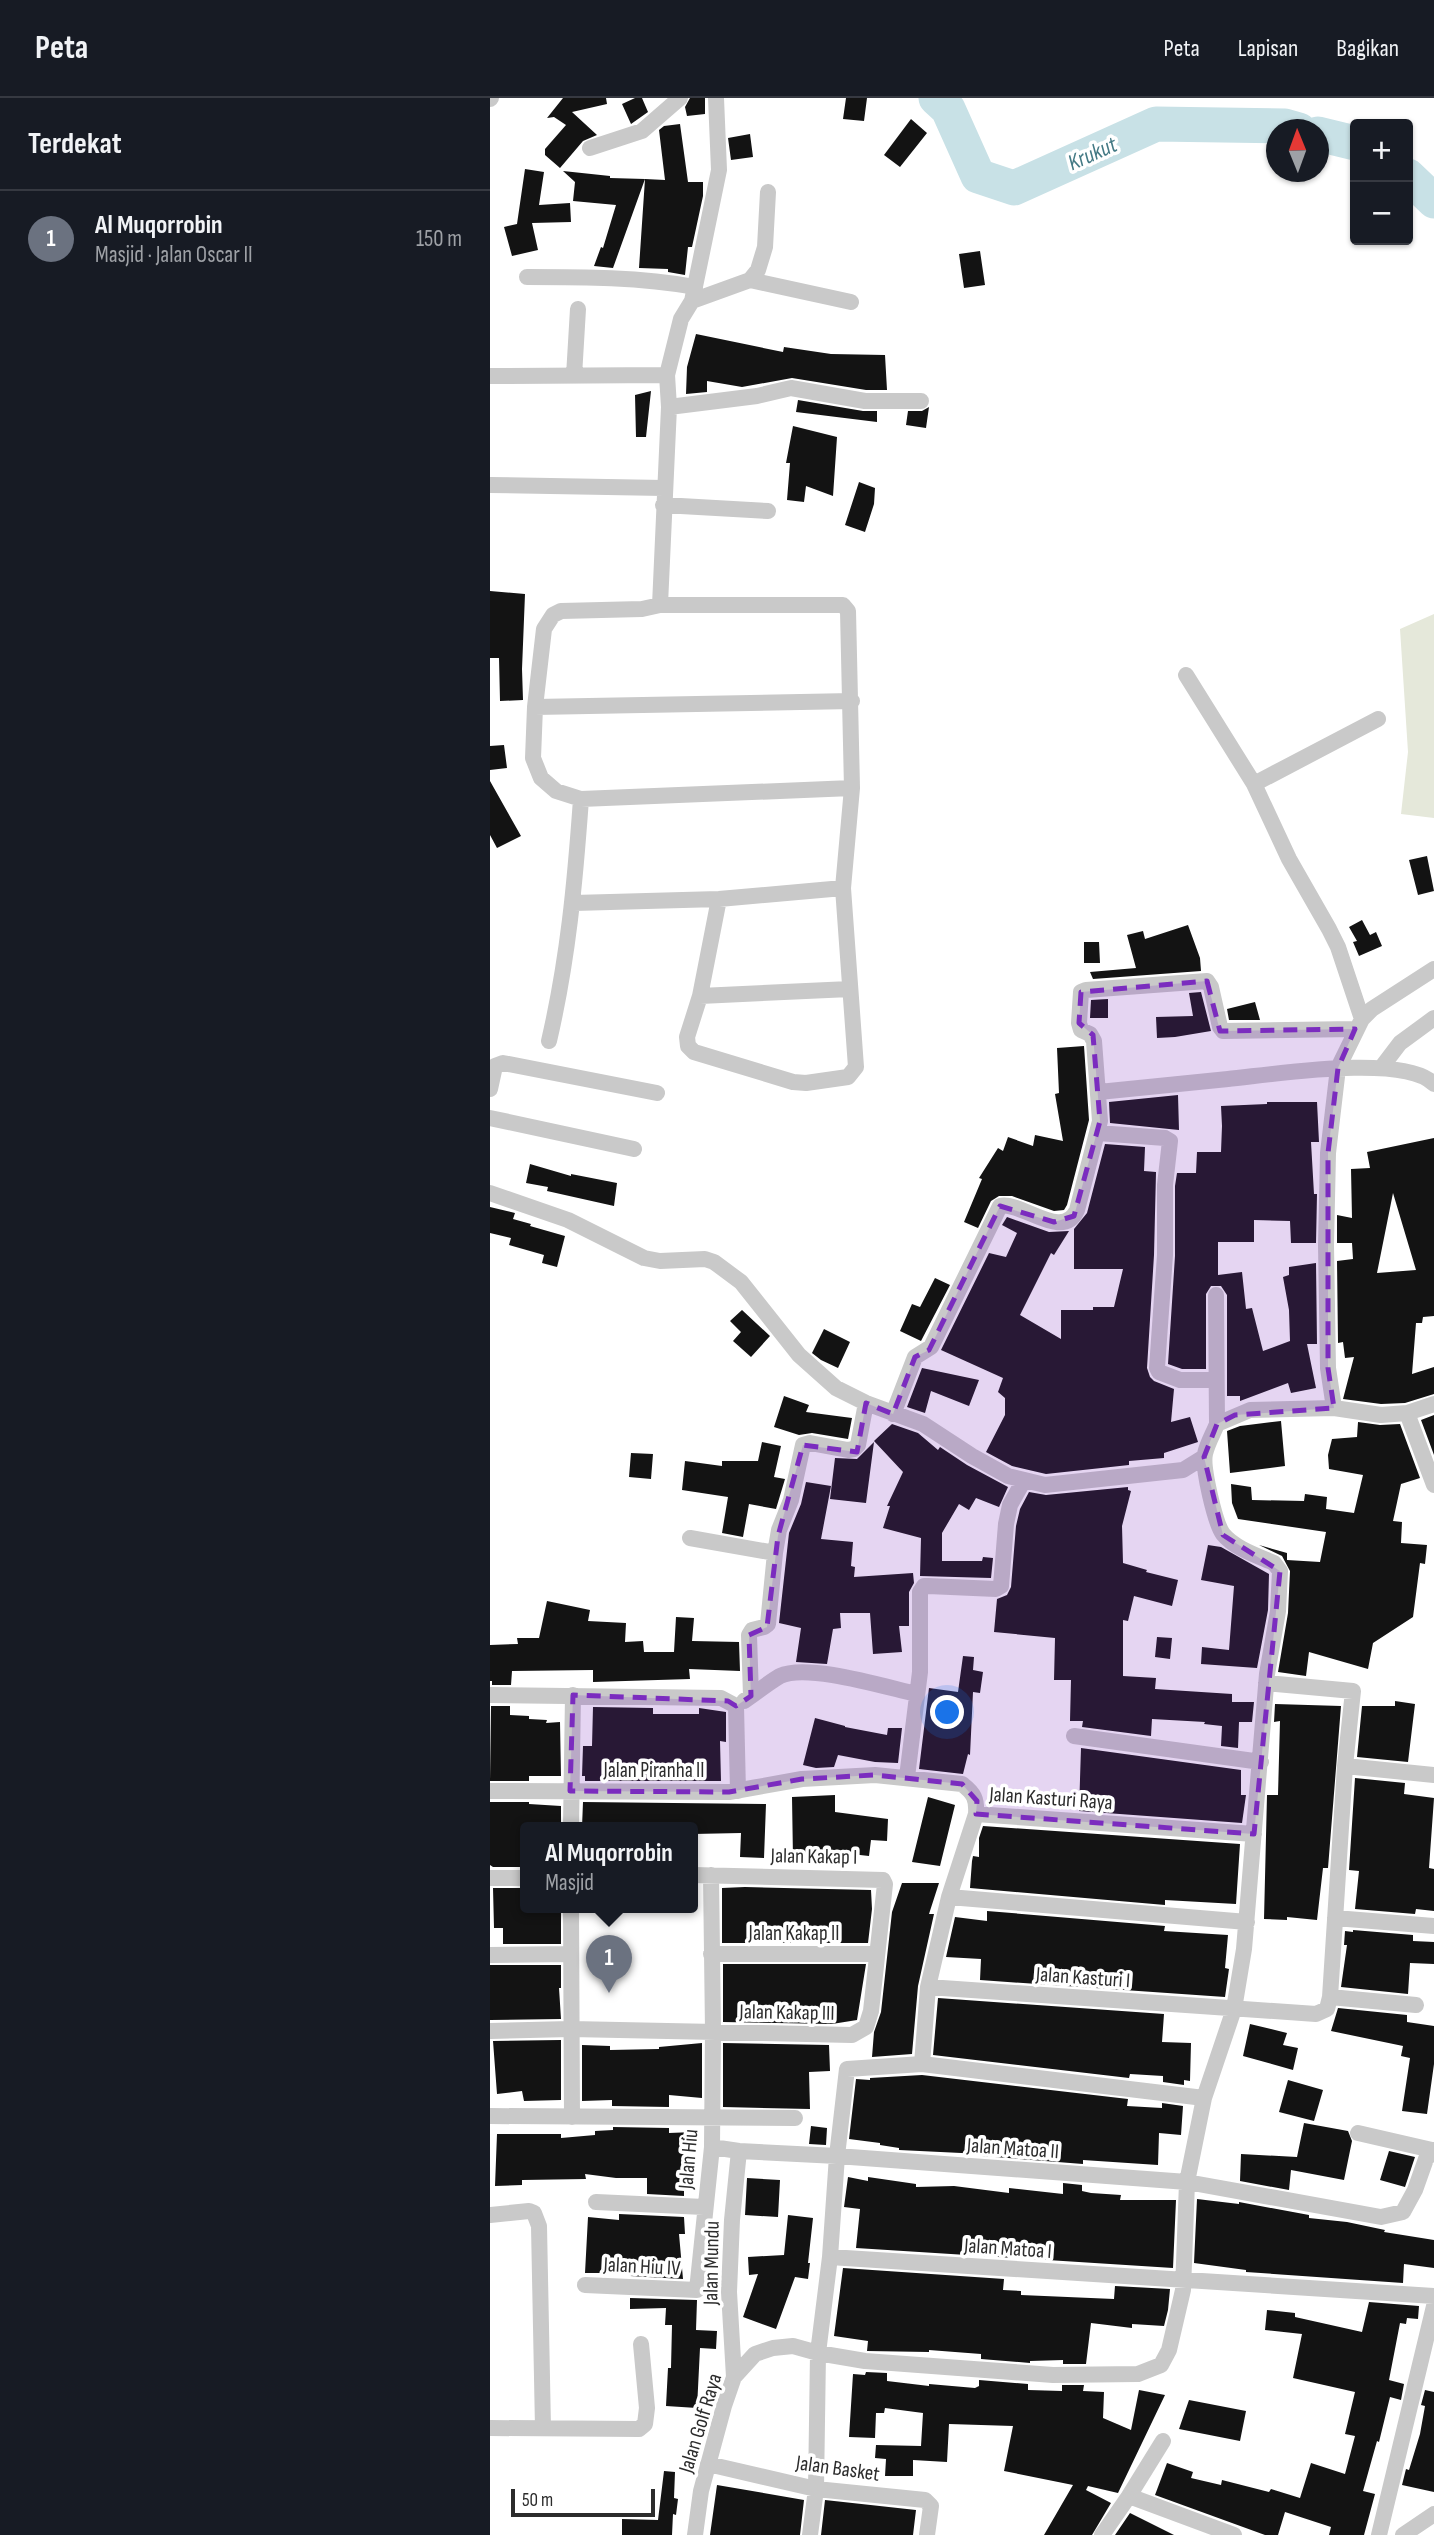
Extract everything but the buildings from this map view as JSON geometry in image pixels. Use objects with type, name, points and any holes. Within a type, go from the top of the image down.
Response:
[{"type":"street","points":[[590,148],[642,131],[680,98]]},
{"type":"street","points":[[660,605],[669,407],[667,375],[681,319],[694,294],[719,170],[716,98]]},
{"type":"street","points":[[750,280],[758,270],[765,247],[768,192]]},
{"type":"street","points":[[527,277],[653,281],[694,294],[750,280],[851,302]]},
{"type":"street","points":[[574,376],[578,309]]},
{"type":"street","points":[[490,376],[667,375]]},
{"type":"street","points":[[669,407],[757,396],[791,388],[865,401],[920,401]]},
{"type":"street","points":[[490,485],[664,488]]},
{"type":"street","points":[[663,505],[768,511]]},
{"type":"street","points":[[719,899],[700,996],[687,1037],[688,1046],[694,1052],[793,1083],[848,1077],[856,1067],[843,888],[852,788],[848,611],[843,606],[660,605],[642,609],[561,611],[553,615],[544,629],[535,707],[533,758],[541,778],[556,791],[581,799],[852,788]]},
{"type":"street","points":[[1186,675],[1255,784],[1289,859],[1338,947],[1358,1024]]},
{"type":"street","points":[[535,707],[852,701]]},
{"type":"street","points":[[1255,784],[1378,719]]},
{"type":"street","points":[[549,1041],[562,984],[574,903],[581,799]]},
{"type":"street","points":[[574,903],[719,899],[843,888]]},
{"type":"street","points":[[1334,1408],[1328,1368],[1326,1245],[1328,1153],[1338,1068],[1358,1024],[1373,1009],[1434,969]]},
{"type":"street","points":[[893,1413],[915,1357],[931,1347],[998,1209],[1002,1205],[1009,1205],[1054,1222],[1067,1221],[1074,1216],[1100,1121],[1093,1037],[1081,1030],[1079,1023],[1079,994],[1083,990],[1207,981],[1223,1031],[1358,1024]]},
{"type":"street","points":[[700,996],[850,989]]},
{"type":"street","points":[[1381,1068],[1400,1043],[1434,1018]]},
{"type":"street","points":[[490,1089],[495,1066],[503,1063],[657,1093]]},
{"type":"street","points":[[1099,1092],[1338,1068],[1381,1068],[1423,1076],[1434,1084]]},
{"type":"street","points":[[490,1118],[634,1149]]},
{"type":"street","points":[[1098,1133],[1165,1138],[1170,1141],[1165,1185],[1165,1255],[1159,1308],[1157,1368],[1159,1372],[1180,1380],[1215,1380]]},
{"type":"street","points":[[490,1193],[568,1220],[644,1258],[660,1261],[705,1259],[715,1262],[741,1282],[799,1355],[836,1388],[866,1403],[923,1424],[1007,1476],[1045,1485],[1183,1470],[1204,1457],[1217,1424],[1216,1295]]},
{"type":"street","points":[[751,1696],[749,1634],[751,1630],[768,1624],[779,1530],[791,1500],[803,1445],[810,1443],[855,1449],[866,1403]]},
{"type":"street","points":[[1217,1424],[1250,1410],[1334,1408],[1381,1415],[1407,1413],[1434,1404]]},
{"type":"street","points":[[1407,1413],[1434,1485]]},
{"type":"street","name":"Jalan Golf Raya","points":[[695,2535],[701,2491],[734,2377],[755,2354],[773,2348],[793,2346],[865,2361],[1053,2375],[1138,2374],[1161,2365],[1169,2350],[1184,2280],[1187,2182],[1204,2098],[1234,2009],[1247,1922],[1266,1682],[1278,1611],[1280,1572],[1275,1563],[1238,1546],[1223,1535],[1216,1521],[1204,1457]]},
{"type":"street","points":[[907,1777],[921,1652],[922,1588],[1002,1586],[1008,1514],[1016,1490],[1024,1480]]},
{"type":"street","points":[[690,1538],[775,1553]]},
{"type":"street","points":[[736,1706],[781,1676],[797,1671],[816,1672],[916,1694]]},
{"type":"street","points":[[1266,1682],[1353,1691],[1345,1766],[1330,1997],[1416,2005]]},
{"type":"street","points":[[490,1695],[722,1698],[736,1706]]},
{"type":"street","points":[[571,1822],[573,1695]]},
{"type":"street","points":[[736,1706],[738,1791]]},
{"type":"street","points":[[1074,1736],[1261,1762]]},
{"type":"street","points":[[1345,1766],[1434,1775]]},
{"type":"street","name":"Jalan Piranha II","points":[[490,1791],[738,1791],[802,1779],[875,1775],[962,1784],[976,1801],[976,1814]]},
{"type":"street","name":"Jalan Kasturi Raya","points":[[922,2064],[928,1987],[949,1897],[976,1814],[1254,1834]]},
{"type":"street","points":[[698,1875],[710,1875]]},
{"type":"street","name":"Jalan Kakap I","points":[[710,1875],[883,1880],[885,1884],[876,1954]]},
{"type":"street","name":"Jalan Hiu","points":[[697,2290],[712,2147],[710,1875]]},
{"type":"street","points":[[490,1878],[520,1878]]},
{"type":"street","points":[[949,1897],[1247,1922]]},
{"type":"street","points":[[571,1913],[572,2117]]},
{"type":"street","points":[[1335,1918],[1434,1926]]},
{"type":"street","points":[[490,1955],[571,1954]]},
{"type":"street","name":"Jalan Kakap II","points":[[711,1954],[876,1954]]},
{"type":"street","name":"Jalan Kakap III","points":[[490,2031],[571,2029],[852,2035],[866,2027],[871,2011],[876,1954]]},
{"type":"street","name":"Jalan Kasturi I","points":[[928,1987],[1316,2014],[1327,2009],[1330,1997]]},
{"type":"street","points":[[810,2535],[816,2489],[818,2353],[830,2257],[836,2156],[847,2068],[922,2064],[1204,2098]]},
{"type":"street","points":[[490,2116],[795,2118]]},
{"type":"street","points":[[1358,2133],[1433,2150]]},
{"type":"street","name":"Jalan Matoa II","points":[[712,2147],[1187,2182],[1381,2217],[1403,2212],[1415,2190],[1426,2159],[1433,2150]]},
{"type":"street","name":"Jalan Mundu","points":[[734,2377],[729,2292],[732,2220],[739,2151]]},
{"type":"street","points":[[596,2202],[704,2207]]},
{"type":"street","points":[[490,2215],[529,2211],[534,2213],[539,2226],[543,2428]]},
{"type":"street","name":"Jalan Matoa I","points":[[830,2257],[1434,2296]]},
{"type":"street","name":"Jalan Hiu IV","points":[[585,2285],[697,2290]]},
{"type":"street","points":[[1379,2535],[1434,2306]]},
{"type":"street","points":[[490,2428],[639,2429],[645,2424],[647,2408],[641,2344]]},
{"type":"street","points":[[1102,2535],[1163,2441]]},
{"type":"street","name":"Jalan Basket","points":[[708,2464],[816,2489],[925,2500],[931,2506],[927,2535]]},
{"type":"street","points":[[1129,2496],[1234,2535]]},
{"type":"street","points":[[1404,2535],[1434,2514]]},
{"type":"highlighted area","points":[[1207,981],[1220,1031],[1355,1029],[1338,1068],[1328,1153],[1328,1368],[1334,1408],[1235,1415],[1217,1424],[1204,1457],[1223,1535],[1280,1571],[1254,1834],[976,1814],[977,1801],[962,1784],[875,1775],[802,1779],[729,1792],[570,1791],[573,1695],[728,1701],[736,1706],[751,1696],[749,1635],[767,1627],[778,1536],[803,1445],[857,1452],[866,1403],[893,1414],[915,1357],[929,1350],[1000,1206],[1054,1222],[1074,1216],[1100,1121],[1093,1035],[1079,1023],[1081,992]]},
{"type":"shaded area","points":[[1434,614],[1434,818],[1401,814],[1408,752],[1400,629]]},
{"type":"waterway","name":"Krukut","points":[[936,98],[948,109],[978,176],[1014,188],[1156,124],[1266,126]]},
{"type":"waterway","name":"Krukut","points":[[1329,137],[1350,142]]},
{"type":"waterway","name":"Krukut","points":[[1413,181],[1434,201]]},
{"type":"place","name":"Al Muqorrobin","points":[[609,1993]]}]
